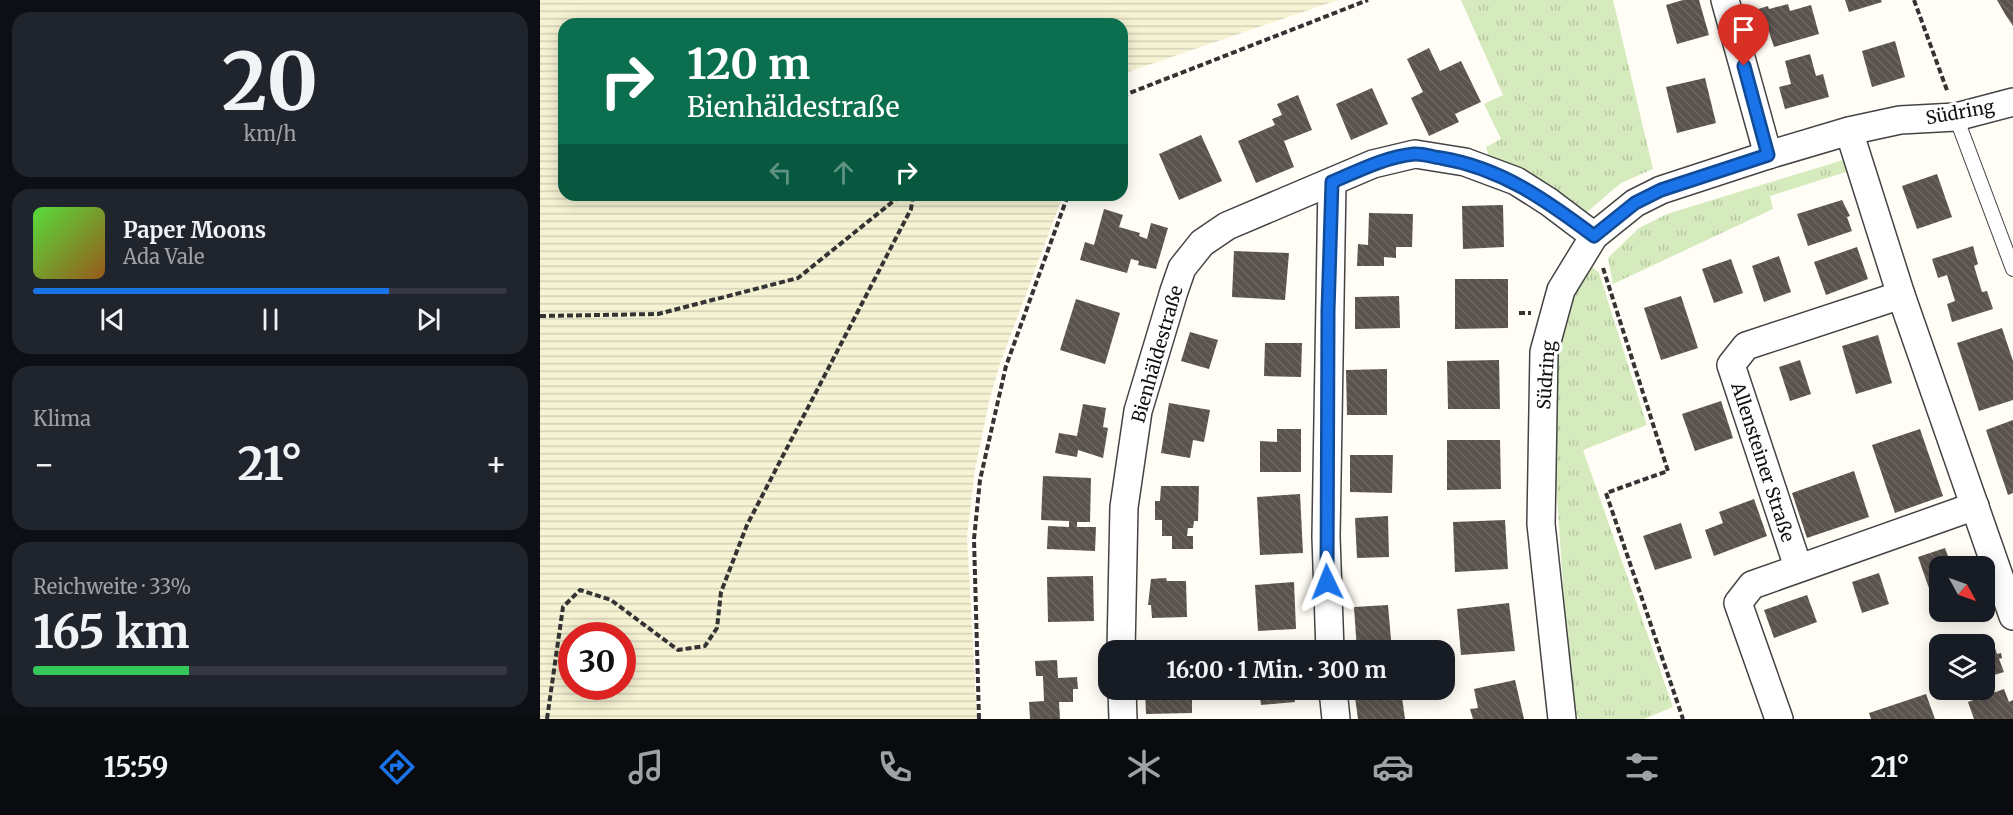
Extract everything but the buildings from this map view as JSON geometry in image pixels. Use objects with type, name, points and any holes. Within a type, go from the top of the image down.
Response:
[{"type":"street","points":[[1725,0],[1768,155]]},
{"type":"street","name":"Südring","points":[[1562,719],[1541,524],[1544,352],[1561,290],[1589,242],[1635,203],[1661,190],[1849,131],[1900,120],[1956,117],[2013,102]]},
{"type":"street","points":[[1849,131],[1901,295],[2013,616]]},
{"type":"street","name":"Bienhäldestraße","points":[[1121,640],[1124,507],[1138,411],[1182,268],[1202,243],[1227,226],[1373,164],[1415,154],[1466,162],[1516,181],[1549,202],[1589,242]]},
{"type":"street","points":[[1330,640],[1326,537],[1332,182]]},
{"type":"street","name":"Allensteiner Straße","points":[[1798,567],[1731,365],[1746,346],[1901,295]]},
{"type":"street","points":[[1779,719],[1738,603],[1752,585],[1975,506]]},
{"type":"street","points":[[1122,700],[1123,719]]},
{"type":"street","points":[[1334,700],[1336,719]]},
{"type":"lane","points":[[1956,117],[2013,269]]},
{"type":"path","points":[[1128,94],[1368,0]]},
{"type":"path","points":[[1914,0],[1956,117]]},
{"type":"path","points":[[540,316],[658,314],[798,278],[894,201]]},
{"type":"path","points":[[547,719],[563,607],[580,590],[611,600],[678,650],[705,646],[717,628],[721,592],[747,525],[911,209],[912,201]]},
{"type":"path","points":[[979,719],[974,539],[980,480],[1006,366],[1066,201]]},
{"type":"path","points":[[1589,242],[1601,262],[1668,471],[1606,494],[1683,719]]},
{"type":"path","points":[[540,322],[547,316]]},
{"type":"shaded area","points":[[540,0],[1338,0],[1128,72],[1128,18],[558,18],[558,201],[1061,201],[1000,364],[989,402],[975,470],[967,536],[977,719],[540,719]]},
{"type":"green space","points":[[1461,0],[1613,0],[1653,169],[1621,183],[1580,218],[1491,165],[1486,147],[1501,139],[1484,104],[1503,95]]},
{"type":"green space","points":[[1843,160],[1852,170],[1770,196],[1773,209],[1613,284],[1608,258],[1639,228],[1667,214]]},
{"type":"green space","points":[[1589,264],[1599,273],[1647,425],[1583,450],[1673,707],[1644,719],[1578,719],[1570,690],[1553,436],[1556,354],[1567,305]]},
{"type":"route","points":[[1327,582],[1328,311],[1332,182],[1373,164],[1415,154],[1466,162],[1516,181],[1549,202],[1594,236],[1635,203],[1661,190],[1768,155],[1744,66]]}]
